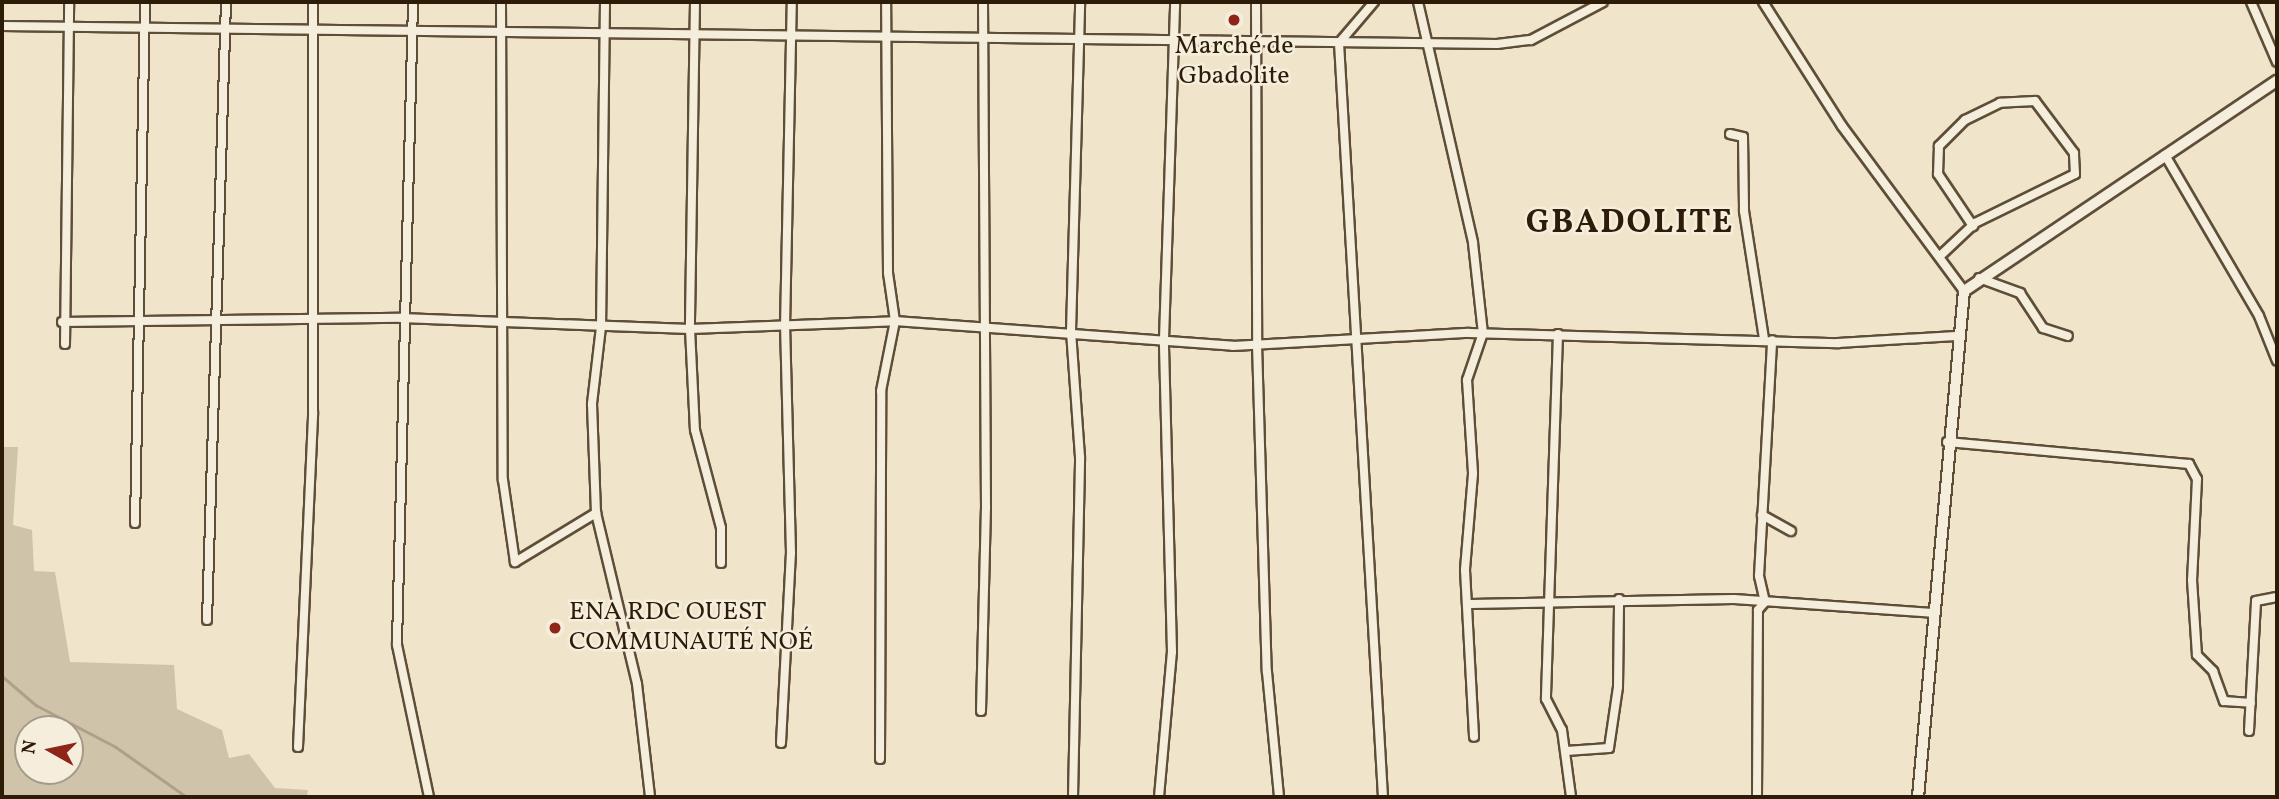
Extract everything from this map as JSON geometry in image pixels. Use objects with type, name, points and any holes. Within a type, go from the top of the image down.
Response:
[{"type":"street","points":[[65,344],[62,323],[69,2]]},
{"type":"street","points":[[135,523],[136,322],[146,180],[145,2]]},
{"type":"street","points":[[207,620],[226,2]]},
{"type":"street","points":[[298,747],[312,319],[313,2]]},
{"type":"street","points":[[413,2],[401,318],[397,645],[429,797]]},
{"type":"street","points":[[501,2],[503,480],[515,562],[596,513]]},
{"type":"street","points":[[605,2],[601,327],[592,404],[596,513],[637,684],[650,797]]},
{"type":"street","points":[[695,2],[690,329],[695,430],[720,528],[721,563]]},
{"type":"street","points":[[781,743],[791,553],[785,327],[792,2]]},
{"type":"street","points":[[880,759],[881,391],[895,321],[888,273],[886,2]]},
{"type":"street","points":[[981,712],[983,2]]},
{"type":"street","points":[[1073,797],[1080,457],[1071,331],[1080,2]]},
{"type":"street","points":[[1158,797],[1172,652],[1164,339],[1175,2]]},
{"type":"street","points":[[1256,2],[1257,344],[1267,672],[1279,797]]},
{"type":"street","points":[[1374,2],[1339,43],[1382,797]]},
{"type":"street","points":[[1418,2],[1431,44],[1473,243],[1483,333],[1467,380],[1473,474],[1465,570],[1471,604],[1474,737]]},
{"type":"street","points":[[2,26],[225,32],[413,32],[500,36],[695,34],[1174,43],[1431,44],[1531,40],[1603,2]]},
{"type":"street","points":[[1763,2],[1842,127],[1965,290]]},
{"type":"street","points":[[2251,2],[2277,62]]},
{"type":"street","points":[[1918,797],[1956,336],[1965,290],[1979,278],[2277,81]]},
{"type":"street","points":[[1940,256],[1973,226],[2075,174],[2074,153],[2035,102],[2000,103],[1965,120],[1939,146],[1938,174],[1973,226]]},
{"type":"street","points":[[1730,134],[1743,136],[1744,211],[1768,340],[1759,576],[1765,602]]},
{"type":"street","points":[[2165,155],[2259,316],[2277,361]]},
{"type":"street","points":[[1979,278],[2020,293],[2043,328],[2068,336]]},
{"type":"street","points":[[62,323],[401,318],[503,324],[690,329],[895,321],[1257,344],[1483,333],[1768,340],[1956,336]]},
{"type":"street","points":[[1558,334],[1553,599],[1546,699],[1566,751],[1571,797]]},
{"type":"street","points":[[1947,442],[2189,464],[2197,479],[2192,580],[2197,655],[2213,671],[2224,701],[2251,703]]},
{"type":"street","points":[[1762,515],[1791,531]]},
{"type":"street","points":[[2249,731],[2256,601],[2277,597]]},
{"type":"street","points":[[1471,604],[1553,599],[1619,599],[1765,602],[1933,613]]},
{"type":"street","points":[[1566,751],[1609,748],[1618,687],[1619,599]]},
{"type":"street","points":[[1757,797],[1758,610],[1765,602]]},
{"type":"shaded area","points":[[2,447],[18,447],[13,525],[32,530],[34,571],[55,572],[70,662],[174,665],[177,709],[222,730],[229,758],[249,754],[275,788],[308,790],[307,797],[2,797]]},
{"type":"waterway","points":[[2,676],[36,705],[116,747],[187,797]]},
{"type":"place","name":"Marché de Gbadolite","points":[[1234,20]]},
{"type":"place","name":"ENA RDC OUEST COMMUNAUTÉ NOÉ","points":[[555,628]]},
{"type":"district","name":"GBADOLITE","points":[[1630,225]]}]
